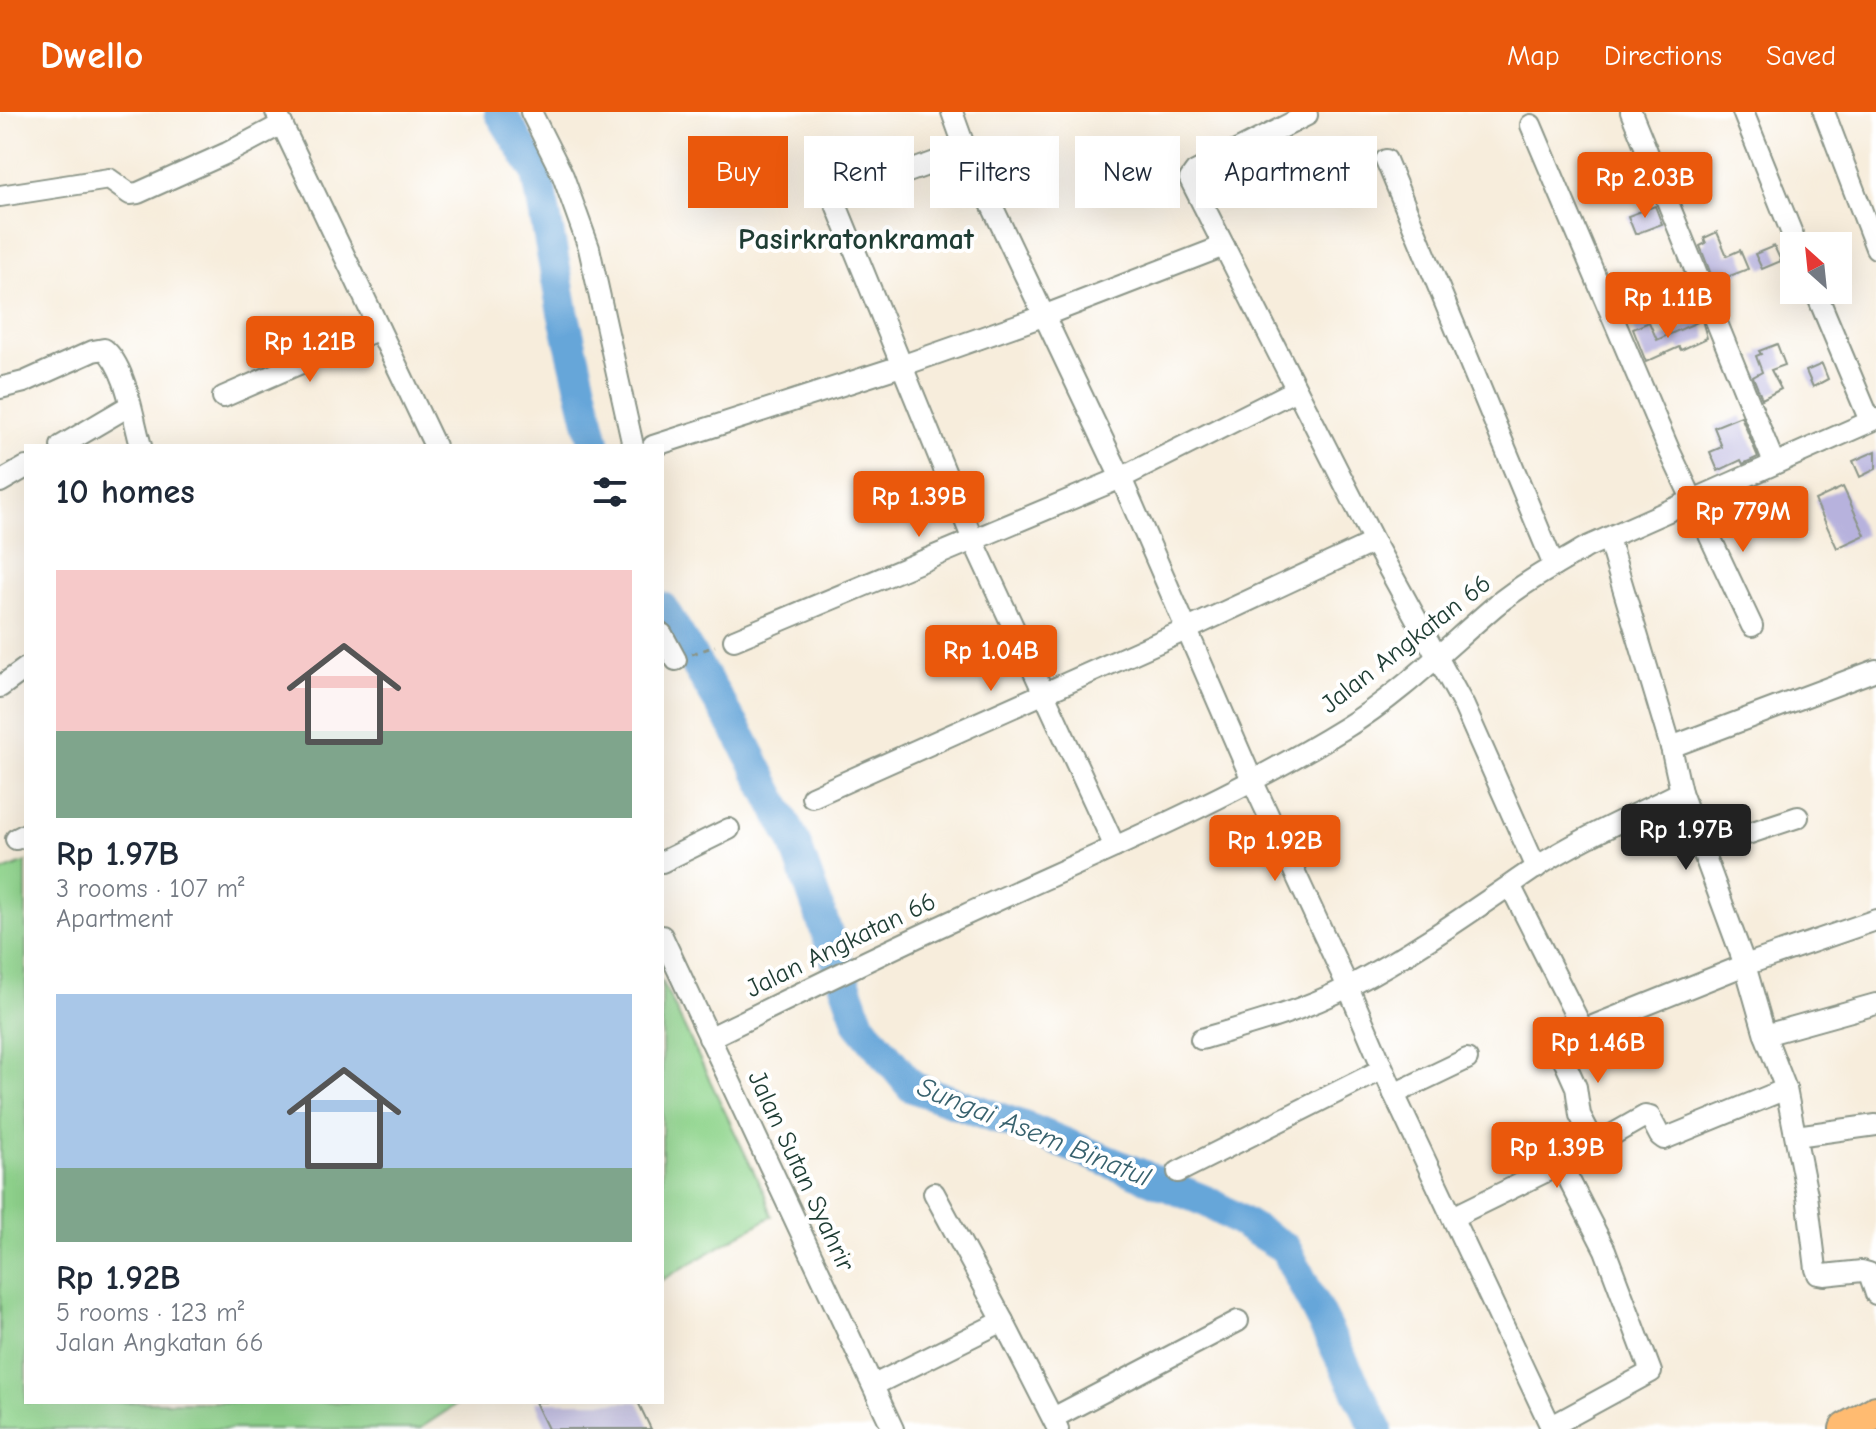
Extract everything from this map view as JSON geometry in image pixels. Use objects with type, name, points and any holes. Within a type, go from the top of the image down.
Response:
[{"type":"highway","points":[[1846,1429],[1876,1412]]},
{"type":"street","points":[[531,112],[563,176],[589,248],[633,444]]},
{"type":"street","points":[[952,112],[961,136]]},
{"type":"street","points":[[1631,112],[1774,463]]},
{"type":"street","points":[[1743,112],[1791,232]]},
{"type":"street","points":[[1824,112],[1876,248]]},
{"type":"street","points":[[1307,115],[1191,174],[1190,181],[1374,542],[1464,706],[1536,868]]},
{"type":"street","points":[[10,194],[109,179],[130,194],[138,193],[227,153],[279,118],[434,444]]},
{"type":"street","points":[[1531,125],[1692,501],[1752,626]]},
{"type":"street","points":[[1386,160],[1554,566]]},
{"type":"street","points":[[930,164],[835,200],[973,540],[1115,847]]},
{"type":"street","points":[[993,208],[1121,478],[1252,780],[1394,1094],[1551,1428],[1651,1372],[1605,1250],[1561,1164]]},
{"type":"street","points":[[659,444],[901,366],[1043,316],[1224,246]]},
{"type":"street","points":[[1821,304],[1873,420]]},
{"type":"street","points":[[223,397],[379,329]]},
{"type":"street","points":[[0,388],[24,382],[104,349],[115,360],[140,444]]},
{"type":"street","points":[[734,640],[1121,478],[1296,390]]},
{"type":"street","points":[[64,444],[129,406]]},
{"type":"street","name":"Jalan Angkatan 66","points":[[709,1038],[1252,780],[1347,727],[1437,658],[1498,604],[1554,566],[1608,538],[1873,420]]},
{"type":"street","points":[[0,482],[24,468]]},
{"type":"street","points":[[1608,538],[1671,747],[1681,792],[1745,965],[1765,1035],[1786,1089],[1818,1274],[1869,1273],[1876,1294]]},
{"type":"street","points":[[812,797],[1374,542]]},
{"type":"street","points":[[664,638],[675,660]]},
{"type":"street","points":[[0,687],[24,669]]},
{"type":"street","points":[[1671,747],[1876,670]]},
{"type":"street","points":[[1201,1039],[1253,1025],[1348,987],[1578,843],[1681,792]]},
{"type":"street","points":[[1702,849],[1798,817]]},
{"type":"street","points":[[664,861],[729,829]]},
{"type":"street","points":[[1511,887],[1583,1030]]},
{"type":"street","points":[[1595,1144],[1580,1115],[1576,1087],[1557,1045],[1583,1030],[1745,965],[1876,920]]},
{"type":"street","name":"Jalan Sutan Syahrir","points":[[664,940],[893,1429]]},
{"type":"street","points":[[1765,1035],[1876,1004]]},
{"type":"street","points":[[1394,1094],[1467,1059]]},
{"type":"street","points":[[1178,1172],[1383,1069]]},
{"type":"street","points":[[1453,1217],[1561,1164],[1645,1116],[1650,1117],[1664,1139],[1786,1089]]},
{"type":"street","points":[[1796,1136],[1876,1125]]},
{"type":"street","points":[[934,1193],[1056,1423],[1238,1321]]},
{"type":"street","points":[[874,1385],[1003,1321]]},
{"type":"path","points":[[675,660],[734,640]]},
{"type":"green space","points":[[24,863],[24,1404],[457,1404],[419,1429],[0,1429],[0,872]]},
{"type":"green space","points":[[664,985],[765,1195],[772,1216],[664,1279]]},
{"type":"building","points":[[1655,206],[1662,224],[1635,234],[1628,216]]},
{"type":"building","points":[[1717,232],[1727,256],[1740,250],[1748,269],[1714,282],[1700,246],[1706,243],[1704,238]]},
{"type":"building","points":[[1774,246],[1780,261],[1762,269],[1755,254]]},
{"type":"building","points":[[1656,280],[1658,285],[1664,282],[1670,297],[1644,309],[1636,289]]},
{"type":"building","points":[[1702,320],[1707,338],[1646,362],[1633,329],[1649,322],[1657,340]]},
{"type":"building","points":[[1777,344],[1785,365],[1771,370],[1781,389],[1762,399],[1753,377],[1762,372],[1756,356],[1761,354],[1759,351]]},
{"type":"building","points":[[1822,364],[1828,379],[1813,387],[1806,371]]},
{"type":"building","points":[[1741,416],[1758,457],[1743,464],[1741,460],[1718,471],[1710,452],[1722,447],[1714,427]]},
{"type":"building","points":[[1876,451],[1876,469],[1860,477],[1853,461]]},
{"type":"building","points":[[1843,487],[1865,535],[1837,548],[1815,500]]},
{"type":"building","points":[[536,1404],[639,1404],[651,1429],[548,1429]]},
{"type":"waterway","name":"Sungai Asem Binatul","points":[[500,112],[537,172],[563,312],[595,444]]},
{"type":"waterway","name":"Sungai Asem Binatul","points":[[664,611],[742,739],[794,841],[859,1023],[912,1087],[1032,1130],[1210,1203],[1285,1248],[1377,1429]]},
{"type":"district","name":"Pasirkratonkramat","points":[[856,239]]}]
